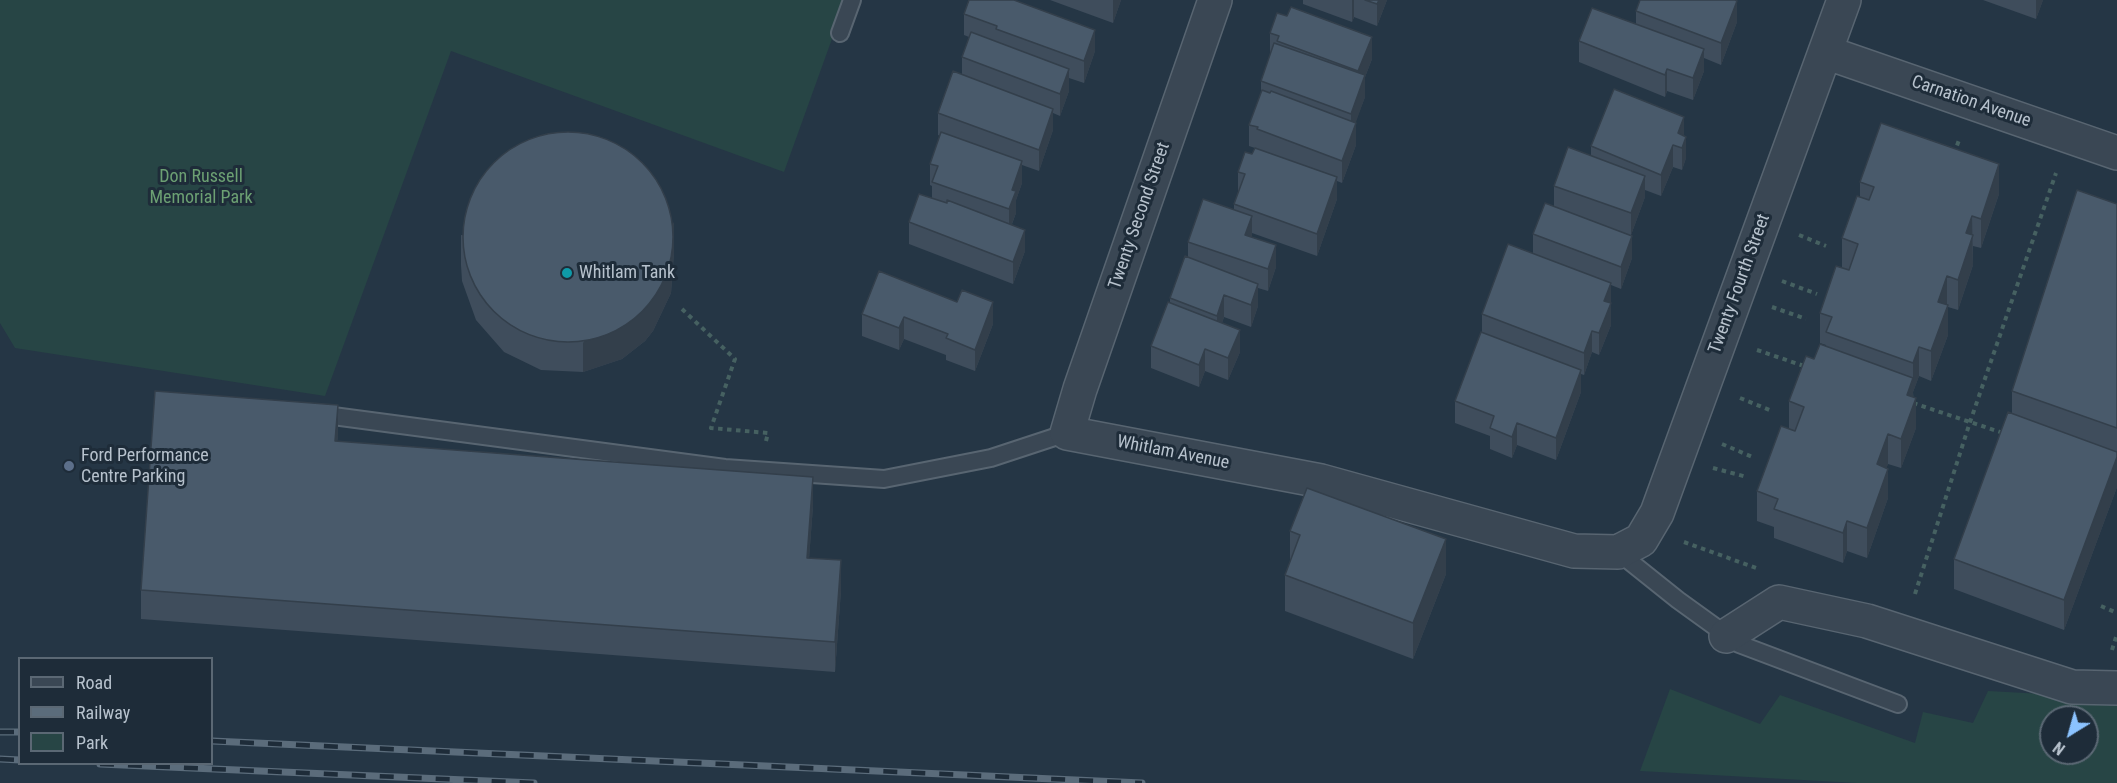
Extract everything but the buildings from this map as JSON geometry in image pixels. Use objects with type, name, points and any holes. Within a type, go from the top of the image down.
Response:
[{"type":"street","name":"Twenty Second Street","points":[[1067,433],[1080,389],[1215,0]]},
{"type":"street","name":"Twenty Fourth Street","points":[[1618,552],[1641,540],[1657,513],[1844,0]]},
{"type":"street","name":"Carnation Avenue","points":[[1825,52],[2117,153]]},
{"type":"street","name":"Whitlam Avenue","points":[[1067,433],[1321,481],[1574,551],[1618,552]]},
{"type":"street","points":[[1726,636],[1779,602],[1867,621],[2072,687],[2117,688]]},
{"type":"lane","points":[[840,33],[852,0]]},
{"type":"lane","name":"Whitlam Avenue","points":[[303,412],[725,468],[884,479],[991,458],[1067,433]]},
{"type":"lane","points":[[1618,552],[1739,644],[1898,704]]},
{"type":"path","points":[[1952,161],[1959,140]]},
{"type":"path","points":[[1903,632],[1970,422],[2056,173]]},
{"type":"path","points":[[1799,235],[1826,246]]},
{"type":"path","points":[[1782,281],[1817,294]]},
{"type":"path","points":[[1772,307],[1806,319]]},
{"type":"path","points":[[681,309],[735,358],[711,428],[768,433],[756,470]]},
{"type":"path","points":[[1756,350],[1812,369]]},
{"type":"path","points":[[1738,397],[1772,411]]},
{"type":"path","points":[[1903,399],[2004,434]]},
{"type":"path","points":[[1720,443],[1755,458]]},
{"type":"path","points":[[1711,468],[1747,477]]},
{"type":"path","points":[[2101,606],[2117,613]]},
{"type":"green space","name":"Don Russell Memorial Park","points":[[0,0],[846,0],[784,172],[451,51],[325,396],[15,348],[0,323]]},
{"type":"green space","points":[[1670,689],[1760,724],[1780,695],[1915,743],[1923,712],[1973,723],[1988,691],[2117,698],[2117,783],[1857,783],[1640,771]]},
{"type":"railway","points":[[0,732],[18,732]]},
{"type":"railway","points":[[213,741],[1142,783]]},
{"type":"railway","points":[[0,759],[18,760]]},
{"type":"railway","points":[[123,765],[534,783]]},
{"type":"place","name":"Whitlam Tank","points":[[567,273]]},
{"type":"place","name":"Ford Performance Centre Parking","points":[[69,466]]}]
